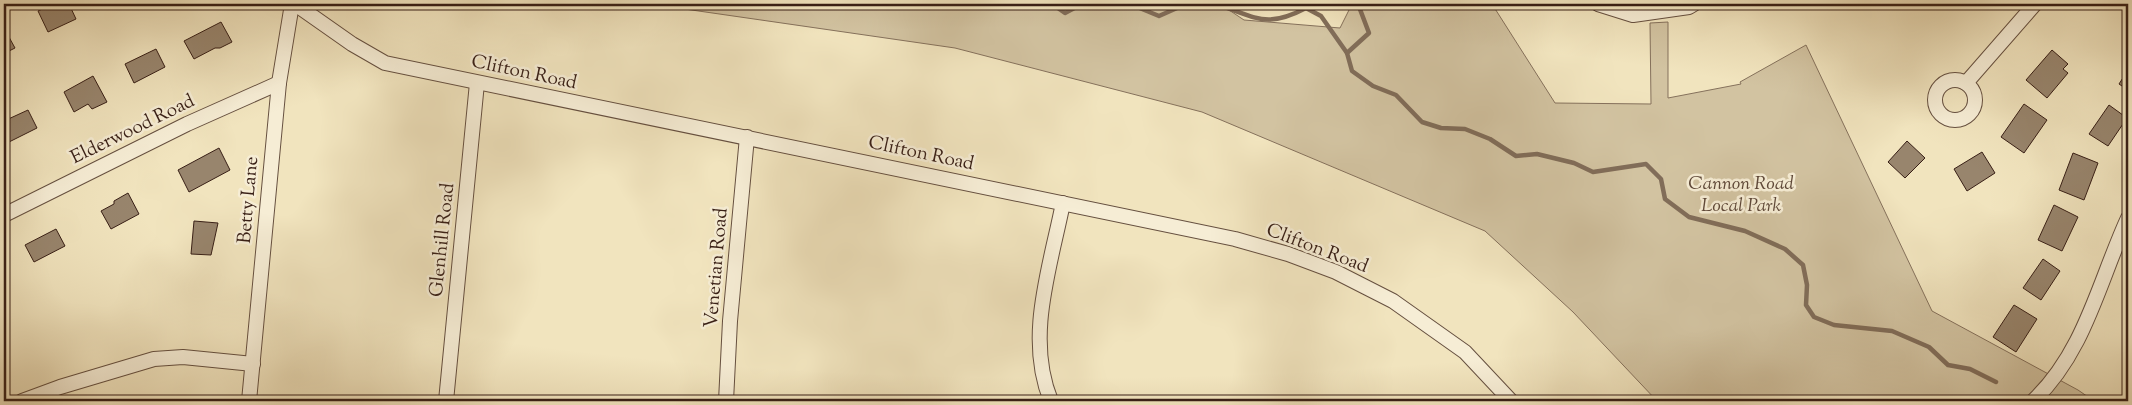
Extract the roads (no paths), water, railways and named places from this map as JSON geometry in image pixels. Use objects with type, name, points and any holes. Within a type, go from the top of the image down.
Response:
[{"type":"street","name":"Betty Lane","points":[[249,401],[279,82],[294,4]]},
{"type":"street","name":"Clifton Road","points":[[294,4],[352,44],[385,62],[477,83],[747,137],[1235,239],[1288,254],[1336,272],[1393,301],[1465,352],[1511,401]]},
{"type":"street","points":[[1598,4],[1633,15],[1689,7],[1694,4]]},
{"type":"street","points":[[1966,83],[2035,4]]},
{"type":"street","name":"Elderwood Road","points":[[4,215],[187,124],[279,82]]},
{"type":"street","name":"Glenhill Road","points":[[446,401],[477,83]]},
{"type":"street","name":"Venetian Road","points":[[726,401],[730,321],[747,137]]},
{"type":"street","points":[[1051,401],[1044,384],[1039,357],[1039,325],[1063,203]]},
{"type":"street","points":[[2033,401],[2050,385],[2086,326],[2128,218]]},
{"type":"street","points":[[22,401],[60,387],[154,359],[183,357],[253,364]]},
{"type":"waterway","points":[[1052,4],[1065,13],[1082,4]]},
{"type":"waterway","points":[[1130,4],[1159,16],[1186,4]]},
{"type":"waterway","points":[[1215,4],[1260,19],[1280,18],[1292,15],[1306,8],[1321,16],[1347,53],[1352,71],[1373,86],[1396,95],[1422,122],[1441,128],[1465,129],[1490,139],[1516,156],[1537,154],[1574,163],[1593,172],[1646,164],[1661,179],[1665,199],[1689,217],[1745,231],[1785,249],[1803,265],[1807,285],[1806,305],[1814,317],[1834,325],[1892,331],[1929,347],[1948,365],[1970,369],[1996,382]]},
{"type":"waterway","points":[[1347,53],[1369,33],[1358,4]]},
{"type":"park label","name":"Cannon Road Local Park","points":[[1741,195]]}]
